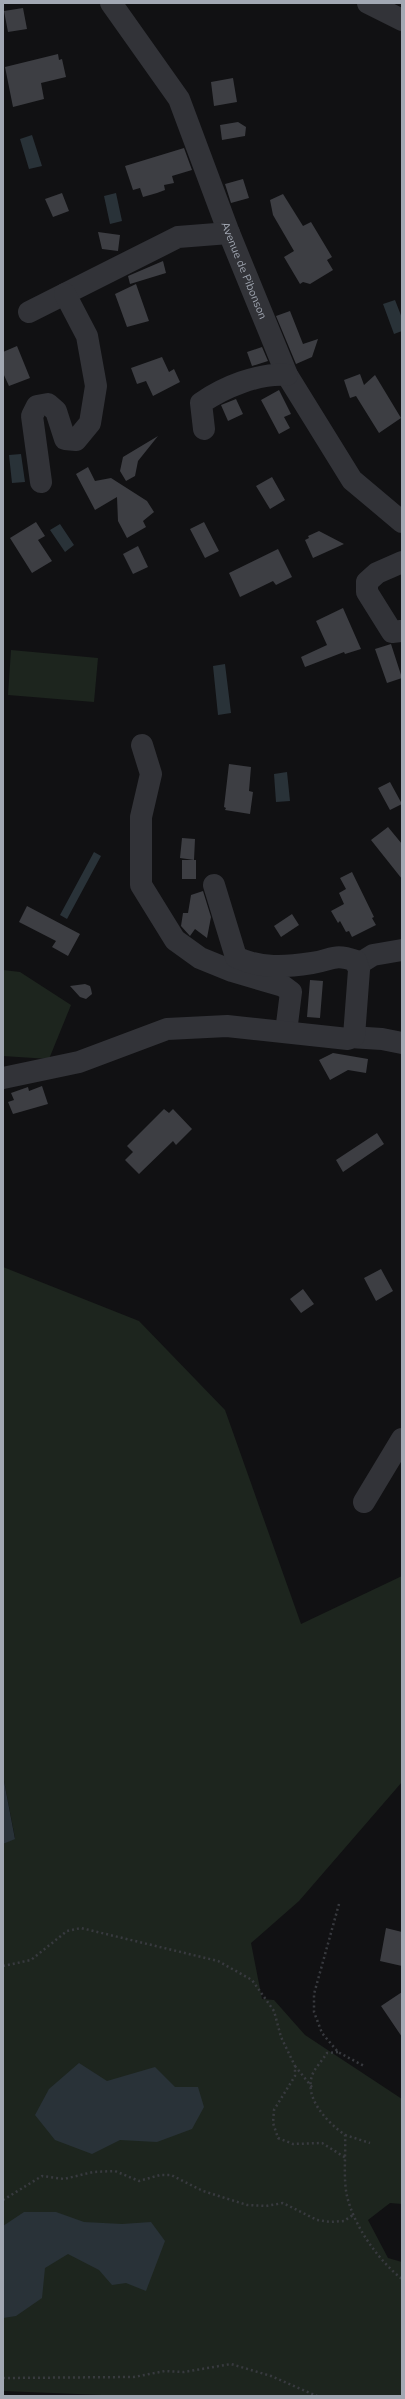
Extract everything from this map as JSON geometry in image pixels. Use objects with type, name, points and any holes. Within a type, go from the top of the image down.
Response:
[{"type":"street","name":"Avenue de Pibonson","points":[[111,3],[179,99],[229,232],[287,375],[352,480],[402,522]]},
{"type":"street","points":[[368,3],[402,20]]},
{"type":"street","points":[[29,312],[178,237],[229,232]]},
{"type":"street","points":[[41,482],[32,416],[37,406],[48,404],[56,411],[65,438],[76,440],[90,423],[96,386],[87,336],[65,294]]},
{"type":"street","points":[[204,429],[200,403],[215,393],[271,374],[287,375]]},
{"type":"street","points":[[401,631],[392,632],[367,592],[367,582],[377,573],[402,562]]},
{"type":"street","points":[[142,745],[151,774],[141,817],[141,885],[175,940],[200,958],[232,971],[283,986],[291,992],[286,1032]]},
{"type":"street","points":[[214,885],[236,957],[270,967],[312,963],[341,955],[356,961],[359,970],[354,1036],[350,1038]]},
{"type":"street","points":[[358,965],[373,955],[402,950]]},
{"type":"street","points":[[3,1078],[79,1062],[168,1029],[227,1026],[348,1039],[382,1039],[402,1043]]},
{"type":"street","points":[[364,1502],[402,1439]]},
{"type":"path","points":[[339,1904],[314,1994],[314,2012],[322,2033],[338,2052],[364,2066]]},
{"type":"path","points":[[3,1966],[31,1960],[67,1931],[81,1928],[218,1961],[252,1980],[274,2011],[281,2037],[295,2066],[312,2087]]},
{"type":"path","points":[[338,2052],[327,2053],[314,2072],[312,2087],[316,2106],[330,2124],[345,2135],[370,2143]]},
{"type":"path","points":[[295,2066],[295,2076],[274,2110],[273,2123],[278,2138],[293,2144],[322,2143],[346,2158]]},
{"type":"path","points":[[345,2135],[347,2195],[353,2215],[384,2264],[402,2279]]},
{"type":"path","points":[[3,2200],[42,2176],[64,2179],[93,2172],[115,2171],[139,2181],[160,2175],[171,2175],[203,2190],[247,2206],[266,2206],[283,2203],[324,2221],[344,2221],[353,2215]]},
{"type":"path","points":[[3,2378],[134,2377],[165,2371],[184,2372],[231,2364],[271,2376],[317,2396]]},
{"type":"shaded area","points":[[32,135],[42,166],[29,169],[20,139]]},
{"type":"shaded area","points":[[116,193],[122,221],[110,224],[104,196]]},
{"type":"shaded area","points":[[395,300],[402,318],[402,331],[394,334],[383,304]]},
{"type":"shaded area","points":[[21,454],[25,482],[12,483],[9,455]]},
{"type":"shaded area","points":[[60,524],[74,545],[65,552],[50,530]]},
{"type":"shaded area","points":[[11,650],[98,658],[94,702],[8,695]]},
{"type":"shaded area","points":[[225,664],[231,713],[218,715],[213,666]]},
{"type":"shaded area","points":[[287,772],[290,801],[276,802],[274,774]]},
{"type":"shaded area","points":[[94,852],[101,856],[67,919],[60,915]]},
{"type":"shaded area","points":[[3,970],[20,972],[71,1005],[49,1059],[3,1056]]},
{"type":"shaded area","points":[[3,1267],[139,1321],[225,1410],[301,1624],[402,1576],[402,1782],[299,1901],[251,1943],[262,1999],[274,2000],[305,2035],[402,2099],[402,2204],[390,2203],[368,2220],[388,2258],[402,2262],[402,2396],[126,2396],[3,2391],[3,1844],[15,1838],[3,1776]]},
{"type":"shaded area","points":[[3,1776],[15,1839],[3,1844]]},
{"type":"shaded area","points":[[79,2063],[107,2081],[155,2067],[175,2087],[198,2087],[204,2107],[192,2129],[157,2142],[120,2140],[92,2154],[55,2140],[35,2115],[49,2089]]},
{"type":"shaded area","points":[[24,2212],[56,2212],[84,2222],[122,2224],[151,2222],[165,2241],[146,2291],[126,2283],[112,2285],[99,2270],[68,2254],[45,2268],[42,2298],[16,2316],[3,2318],[3,2226]]},
{"type":"building","points":[[23,8],[27,29],[8,32],[4,11]]},
{"type":"building","points":[[58,54],[59,60],[62,59],[66,77],[41,83],[44,99],[13,107],[5,67]]},
{"type":"building","points":[[233,78],[237,102],[214,106],[211,82]]},
{"type":"building","points":[[238,122],[246,127],[245,136],[222,140],[220,125]]},
{"type":"building","points":[[184,148],[192,170],[172,176],[174,183],[164,185],[165,190],[157,193],[143,197],[140,188],[133,190],[125,166]]},
{"type":"building","points":[[243,179],[249,198],[231,203],[225,184]]},
{"type":"building","points":[[62,193],[69,211],[53,217],[45,199]]},
{"type":"building","points":[[283,194],[303,226],[311,222],[332,257],[327,260],[333,270],[310,284],[303,282],[300,284],[284,257],[294,251],[273,215],[270,200]]},
{"type":"building","points":[[98,232],[120,235],[118,251],[102,249]]},
{"type":"building","points":[[163,261],[166,273],[130,284],[128,276]]},
{"type":"building","points":[[136,284],[149,321],[127,327],[115,294]]},
{"type":"building","points":[[290,311],[303,344],[318,339],[312,357],[296,364],[276,316]]},
{"type":"building","points":[[17,346],[30,378],[9,386],[3,373],[3,352]]},
{"type":"building","points":[[262,347],[268,361],[252,366],[247,352]]},
{"type":"building","points":[[162,357],[169,372],[174,369],[180,382],[153,396],[146,381],[137,384],[131,368]]},
{"type":"building","points":[[360,374],[364,385],[375,375],[401,418],[379,433],[356,396],[350,398],[344,380]]},
{"type":"building","points":[[279,390],[291,414],[284,417],[290,428],[279,434],[261,400]]},
{"type":"building","points":[[236,399],[243,414],[228,421],[221,405]]},
{"type":"building","points":[[158,436],[138,461],[135,476],[126,481],[120,471],[123,457]]},
{"type":"building","points":[[88,467],[95,481],[111,478],[147,501],[154,512],[143,521],[146,527],[127,538],[118,521],[117,497],[95,510],[76,474]]},
{"type":"building","points":[[272,477],[285,500],[270,509],[256,486]]},
{"type":"building","points":[[36,522],[45,536],[38,540],[52,561],[32,573],[10,538]]},
{"type":"building","points":[[204,522],[219,551],[205,558],[190,529]]},
{"type":"building","points":[[319,531],[344,544],[313,558],[305,540],[309,538],[308,536]]},
{"type":"building","points":[[138,546],[148,567],[133,574],[123,554]]},
{"type":"building","points":[[278,549],[292,577],[276,585],[273,581],[240,597],[229,573]]},
{"type":"building","points":[[343,608],[361,649],[345,654],[344,652],[305,667],[301,657],[327,645],[316,621]]},
{"type":"building","points":[[391,644],[402,678],[387,683],[375,649]]},
{"type":"building","points":[[229,764],[251,767],[249,791],[253,792],[250,814],[225,810],[226,808],[224,807]]},
{"type":"building","points":[[390,782],[402,804],[390,810],[378,788]]},
{"type":"building","points":[[388,827],[402,844],[402,879],[371,840]]},
{"type":"building","points":[[182,838],[195,839],[194,860],[180,858]]},
{"type":"building","points":[[182,860],[196,860],[196,879],[182,879]]},
{"type":"building","points":[[352,872],[374,917],[372,918],[376,925],[352,937],[349,931],[346,932],[340,921],[338,923],[331,911],[344,904],[339,893],[346,889],[340,878]]},
{"type":"building","points":[[203,891],[211,917],[207,938],[195,929],[190,936],[181,926],[183,913],[188,913],[191,895]]},
{"type":"building","points":[[27,906],[80,934],[68,956],[52,947],[56,941],[19,922]]},
{"type":"building","points":[[292,914],[299,925],[281,937],[274,926]]},
{"type":"building","points":[[310,980],[323,981],[320,1018],[307,1017]]},
{"type":"building","points":[[85,984],[90,986],[92,994],[86,999],[80,997],[70,986]]},
{"type":"building","points":[[333,1053],[368,1059],[366,1073],[348,1070],[330,1080],[319,1060]]},
{"type":"building","points":[[42,1086],[48,1104],[13,1114],[8,1102],[14,1100],[11,1093],[28,1087],[29,1091]]},
{"type":"building","points":[[164,1109],[169,1113],[173,1109],[192,1129],[176,1145],[173,1141],[139,1174],[125,1160],[133,1152],[127,1146]]},
{"type":"building","points":[[377,1133],[384,1144],[343,1172],[336,1160]]},
{"type":"building","points":[[381,1269],[393,1291],[376,1301],[364,1278]]},
{"type":"building","points":[[303,1289],[314,1304],[301,1313],[290,1299]]},
{"type":"building","points":[[386,1928],[402,1932],[402,1966],[380,1961]]},
{"type":"building","points":[[402,1992],[402,2037],[381,2006]]}]
